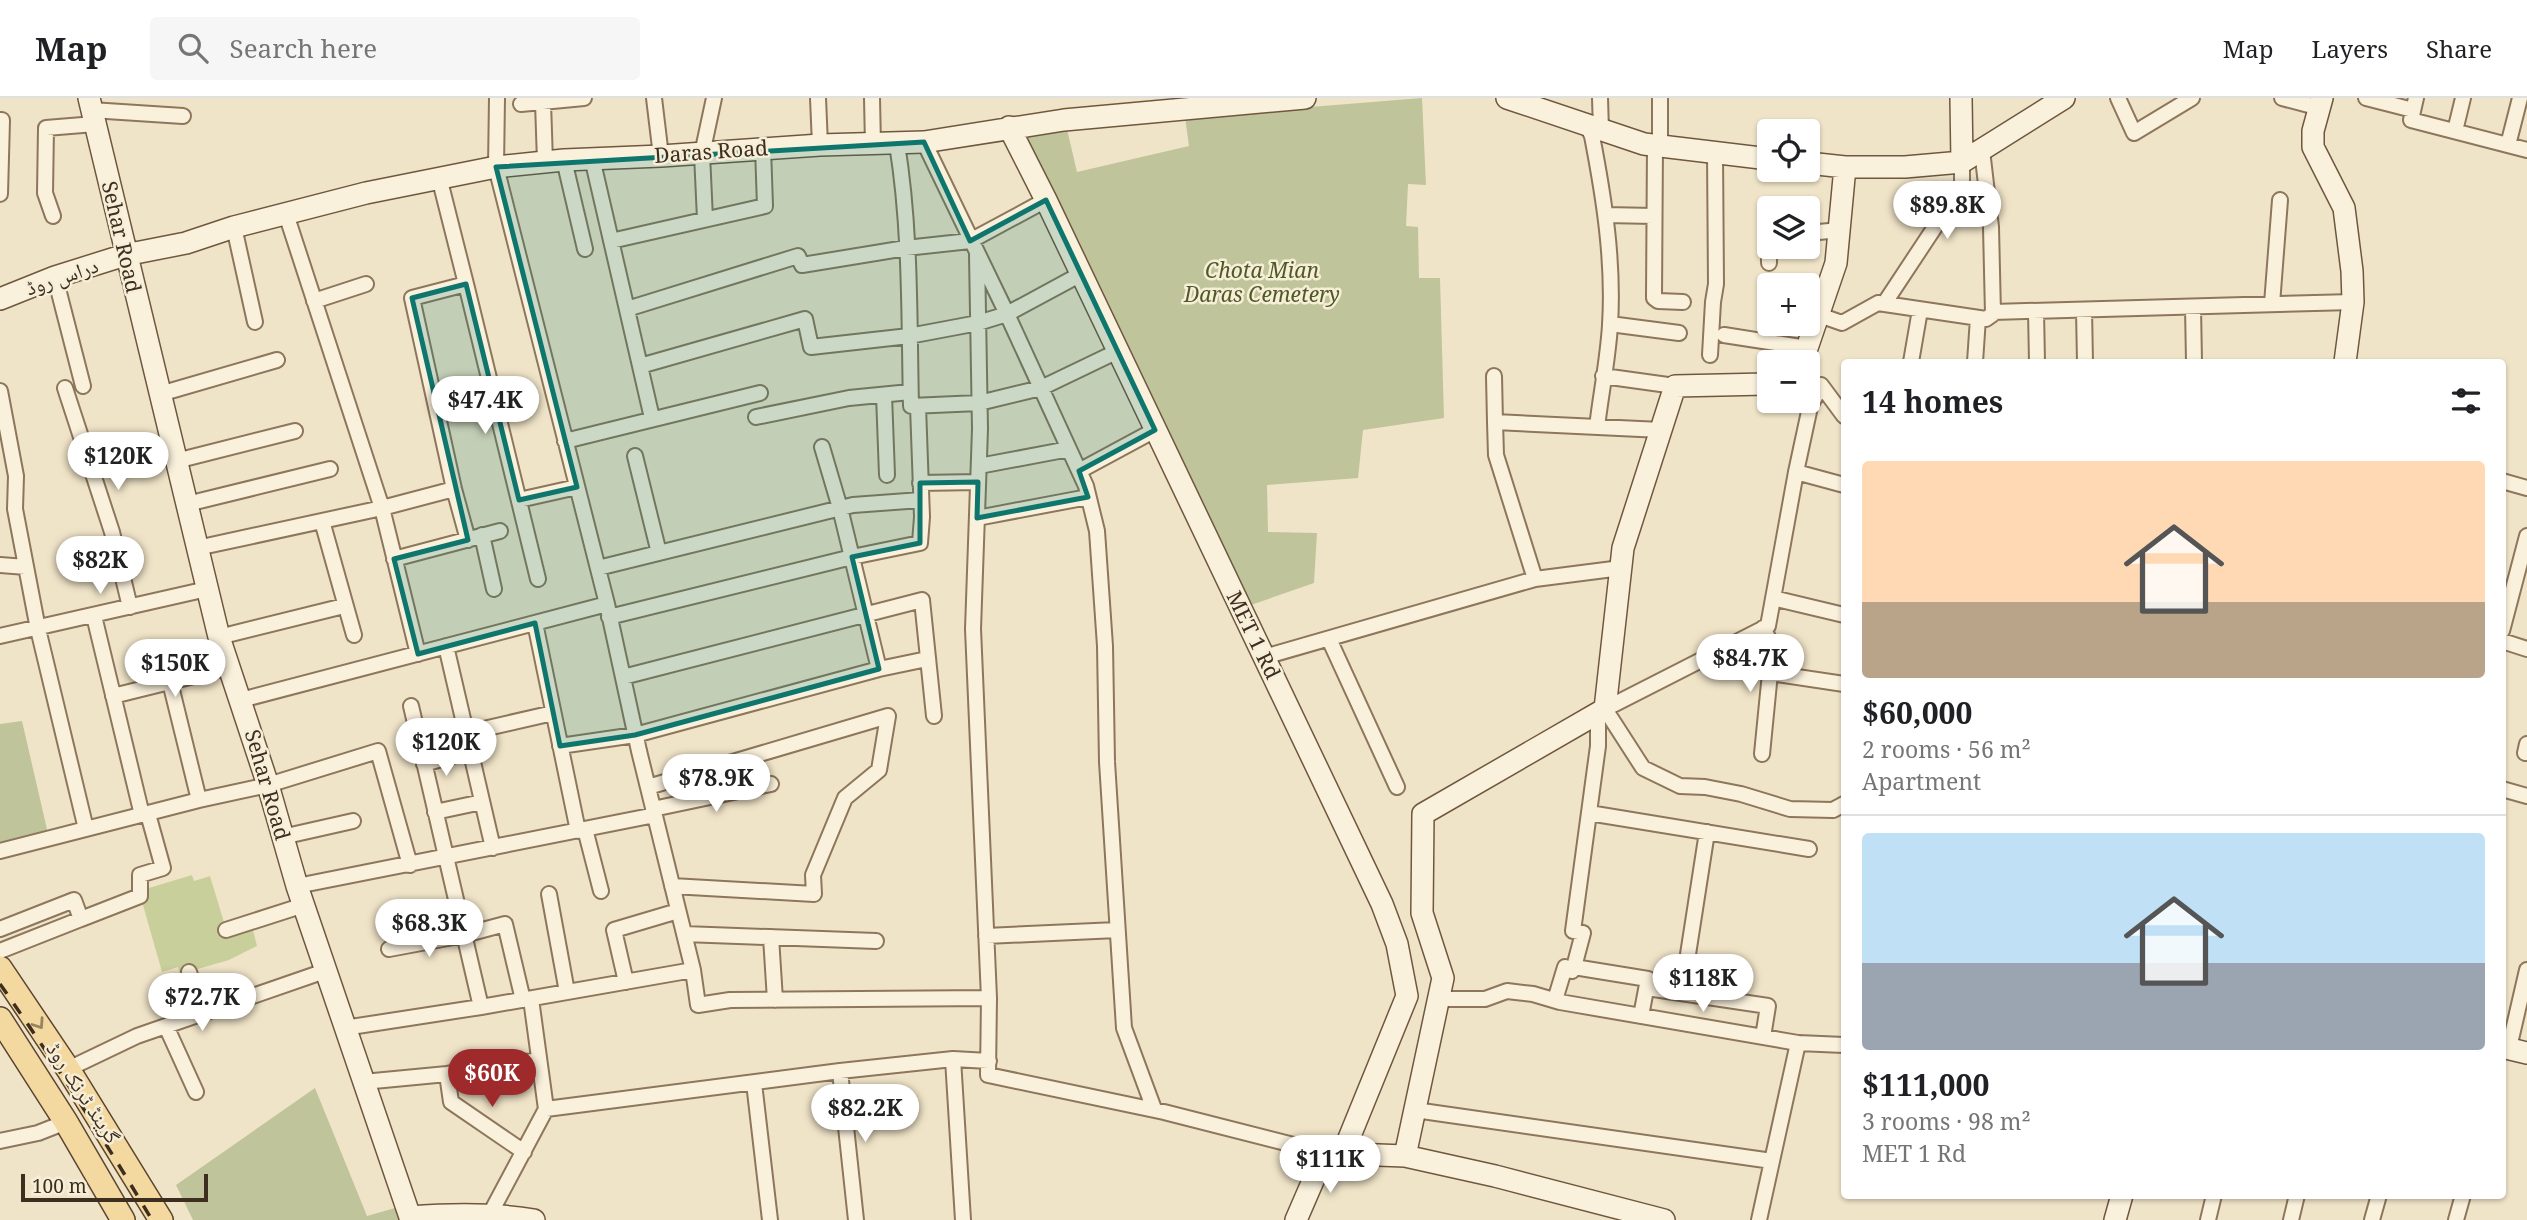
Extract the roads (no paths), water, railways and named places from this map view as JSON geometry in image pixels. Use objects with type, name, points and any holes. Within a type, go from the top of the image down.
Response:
[{"type":"main road","name":"گرینڈ ٹرنک روڈ","points":[[0,968],[68,1069],[161,1220]]},
{"type":"main road","name":"گرینڈ ٹرنک روڈ","points":[[0,1019],[66,1122],[123,1220]]},
{"type":"street","points":[[496,98],[496,167],[598,568],[635,735],[693,970],[698,1005],[730,1000],[989,998]]},
{"type":"street","points":[[521,104],[584,98]]},
{"type":"street","points":[[654,98],[661,156]]},
{"type":"street","points":[[705,219],[702,154],[714,98]]},
{"type":"street","points":[[818,98],[820,145]]},
{"type":"street","points":[[872,98],[873,145]]},
{"type":"street","name":"Daras Road","points":[[125,255],[186,243],[234,227],[354,195],[496,167],[592,158],[702,154],[763,148],[924,142],[1064,120],[1305,98]]},
{"type":"street","points":[[1507,98],[1541,103],[1594,127],[1657,145],[1757,158]]},
{"type":"street","points":[[1597,427],[1610,324],[1606,215],[1592,136],[1600,98]]},
{"type":"street","points":[[1660,98],[1654,216],[1654,298],[1658,301],[1683,302]]},
{"type":"street","points":[[1961,98],[1991,227],[1993,312]]},
{"type":"street","points":[[1820,164],[1905,167],[1973,156],[2064,98]]},
{"type":"street","points":[[2118,98],[2134,133],[2192,98]]},
{"type":"street","points":[[2282,98],[2321,103],[2313,131],[2313,147],[2344,208],[2352,271],[2353,302],[2345,359]]},
{"type":"street","points":[[2366,98],[2415,104],[2411,120],[2527,150]]},
{"type":"street","points":[[2455,131],[2463,98]]},
{"type":"street","points":[[2508,145],[2520,98]]},
{"type":"street","points":[[543,102],[555,161],[585,249]]},
{"type":"street","points":[[52,216],[45,193],[46,128],[92,110],[183,116]]},
{"type":"street","name":"Sehar Road","points":[[92,110],[219,637],[268,785],[300,896],[407,1219]]},
{"type":"street","points":[[0,120],[3,152],[0,194]]},
{"type":"street","name":"MET 1 Rd","points":[[1009,127],[1382,904],[1405,974],[1407,996],[1334,1153],[1297,1220]]},
{"type":"street","points":[[924,142],[1079,471],[1097,531],[1105,646],[1107,762],[1116,930],[1124,1028],[1154,1109]]},
{"type":"street","points":[[241,700],[534,623],[608,610],[920,542],[920,483],[909,336],[903,177],[897,144]]},
{"type":"street","points":[[611,241],[765,206],[763,148]]},
{"type":"street","points":[[1710,355],[1716,284],[1715,153]]},
{"type":"street","points":[[1884,304],[1962,186],[1973,156]]},
{"type":"street","points":[[592,158],[652,418]]},
{"type":"street","points":[[1820,298],[1836,263],[1844,167]]},
{"type":"street","points":[[439,177],[538,579]]},
{"type":"street","points":[[627,309],[798,256],[802,265],[906,248],[970,241],[1046,200]]},
{"type":"street","points":[[2272,304],[2280,200]]},
{"type":"street","points":[[286,214],[382,508],[418,654]]},
{"type":"street","points":[[1606,215],[1654,216]]},
{"type":"street","points":[[234,227],[255,322]]},
{"type":"street","points":[[1820,232],[1840,230]]},
{"type":"street","points":[[977,254],[979,466],[973,629],[989,998],[988,1075],[1154,1109],[1334,1153],[1405,1156],[1664,1220]]},
{"type":"street","name":"دراس روڈ","points":[[0,299],[125,255]]},
{"type":"street","points":[[640,366],[805,319],[811,347],[909,336],[978,323],[1007,314],[1081,274]]},
{"type":"street","points":[[55,278],[83,386]]},
{"type":"street","points":[[314,301],[366,284]]},
{"type":"street","points":[[466,285],[412,298],[454,489],[494,589]]},
{"type":"street","points":[[1820,309],[1842,323],[1878,303],[1986,319],[1993,312],[2353,302]]},
{"type":"street","points":[[2193,307],[2194,359]]},
{"type":"street","points":[[1912,359],[1920,310]]},
{"type":"street","points":[[2084,310],[2085,359]]},
{"type":"street","points":[[2036,311],[2037,359]]},
{"type":"street","points":[[1975,359],[1978,318]]},
{"type":"street","points":[[1610,324],[1679,332]]},
{"type":"street","points":[[1724,335],[1781,350]]},
{"type":"street","points":[[756,416],[849,398],[884,395],[979,403],[1041,388],[1118,351]]},
{"type":"street","points":[[160,394],[276,360]]},
{"type":"street","points":[[1494,376],[1496,455],[1535,579]]},
{"type":"street","points":[[1604,376],[1675,386],[1757,384]]},
{"type":"street","points":[[1555,1000],[1565,967],[1572,971],[1574,967],[1583,933],[1573,931],[1623,548],[1675,386]]},
{"type":"street","points":[[1405,1156],[1443,978],[1422,913],[1423,814],[1602,711],[1768,626],[1810,407],[1821,386],[1841,412]]},
{"type":"street","points":[[65,388],[113,532],[130,607]]},
{"type":"street","points":[[0,391],[3,422],[16,476],[15,509],[38,629],[86,829]]},
{"type":"street","points":[[565,441],[760,393]]},
{"type":"street","points":[[884,395],[887,475]]},
{"type":"street","points":[[1495,422],[1661,430]]},
{"type":"street","points":[[1079,471],[1156,430]]},
{"type":"street","points":[[176,461],[295,431]]},
{"type":"street","points":[[821,447],[840,508],[879,669]]},
{"type":"street","points":[[979,466],[1069,449]]},
{"type":"street","points":[[635,456],[660,553]]},
{"type":"street","points":[[187,504],[330,470]]},
{"type":"street","points":[[1797,472],[1841,484]]},
{"type":"street","points":[[920,483],[978,482]]},
{"type":"street","points":[[2506,482],[2527,488]]},
{"type":"street","points":[[519,500],[577,487]]},
{"type":"street","points":[[197,548],[382,508],[454,489]]},
{"type":"street","points":[[977,518],[1088,497]]},
{"type":"street","points":[[598,568],[840,508],[920,500]]},
{"type":"street","points":[[321,521],[354,635]]},
{"type":"street","points":[[394,559],[500,531]]},
{"type":"street","points":[[2506,616],[2527,536]]},
{"type":"street","points":[[0,565],[26,567]]},
{"type":"street","points":[[1264,657],[1535,579],[1621,568]]},
{"type":"street","points":[[0,636],[207,589]]},
{"type":"street","points":[[1773,598],[1841,614]]},
{"type":"street","points":[[623,677],[922,600],[934,716]]},
{"type":"street","points":[[219,637],[344,606]]},
{"type":"street","points":[[0,951],[140,896],[140,875],[163,868],[145,814],[94,616]]},
{"type":"street","points":[[534,623],[561,746],[601,891]]},
{"type":"street","points":[[1762,754],[1770,673],[1770,640],[1763,628]]},
{"type":"street","points":[[1329,639],[1396,788]]},
{"type":"street","points":[[2506,642],[2527,649]]},
{"type":"street","points":[[446,646],[493,848]]},
{"type":"street","points":[[561,746],[635,735],[879,669],[927,659]]},
{"type":"street","points":[[113,696],[230,667]]},
{"type":"street","points":[[1770,673],[1841,684]]},
{"type":"street","points":[[170,682],[199,800]]},
{"type":"street","points":[[411,706],[481,1007]]},
{"type":"street","points":[[1602,711],[1643,768],[1680,786],[1705,787],[1741,794],[1790,809],[1833,810],[1841,806]]},
{"type":"street","points":[[466,733],[554,713]]},
{"type":"street","points":[[648,787],[888,716],[879,770],[845,798],[813,875],[814,894],[672,886]]},
{"type":"street","points":[[2527,744],[2527,753]]},
{"type":"street","points":[[0,851],[268,785],[379,751],[410,865]]},
{"type":"street","points":[[424,764],[470,751]]},
{"type":"street","points":[[226,930],[300,896],[410,865],[582,830],[771,784]]},
{"type":"street","points":[[2506,790],[2527,796]]},
{"type":"street","points":[[435,812],[482,802]]},
{"type":"street","points":[[1589,813],[1809,849]]},
{"type":"street","points":[[282,837],[353,821]]},
{"type":"street","points":[[1682,993],[1707,832]]},
{"type":"street","points":[[549,894],[567,992]]},
{"type":"street","points":[[0,929],[74,900],[81,919]]},
{"type":"street","points":[[626,982],[614,930],[678,911]]},
{"type":"street","points":[[388,949],[464,935],[505,924],[527,999],[547,1108],[489,1216]]},
{"type":"street","points":[[986,936],[1116,930]]},
{"type":"street","points":[[684,934],[876,941]]},
{"type":"street","points":[[771,937],[775,1000]]},
{"type":"street","points":[[1574,967],[1648,979],[1641,1016]]},
{"type":"street","points":[[344,1028],[693,970]]},
{"type":"street","points":[[2513,1049],[2527,970]]},
{"type":"street","points":[[68,1069],[137,1036],[325,971]]},
{"type":"street","points":[[189,972],[203,1015]]},
{"type":"street","points":[[1647,988],[1768,1006],[1763,1037]]},
{"type":"street","points":[[1438,999],[1485,999],[1507,991],[1534,994],[1763,1037],[1841,1045]]},
{"type":"street","points":[[166,1026],[196,1092]]},
{"type":"street","points":[[1759,1220],[1798,1042]]},
{"type":"street","points":[[547,1108],[840,1071],[953,1059],[989,1061]]},
{"type":"street","points":[[953,1059],[963,1220]]},
{"type":"street","points":[[363,1082],[447,1074],[539,1060]]},
{"type":"street","points":[[840,1071],[856,1220]]},
{"type":"street","points":[[447,1074],[451,1102],[524,1152]]},
{"type":"street","points":[[754,1083],[770,1220]]},
{"type":"street","points":[[1415,1110],[1772,1161]]},
{"type":"street","points":[[0,1141],[38,1133],[66,1122]]},
{"type":"street","points":[[2115,1220],[2121,1199]]},
{"type":"street","points":[[2208,1220],[2213,1199]]},
{"type":"street","points":[[2291,1220],[2296,1199]]},
{"type":"street","points":[[2372,1220],[2378,1199]]},
{"type":"street","points":[[2456,1220],[2462,1199]]},
{"type":"street","points":[[407,1219],[489,1216],[520,1219]]},
{"type":"railway","points":[[0,984],[78,1100],[152,1220]]},
{"type":"park label","name":"Chota Mian Daras Cemetery","points":[[1262,283]]}]
